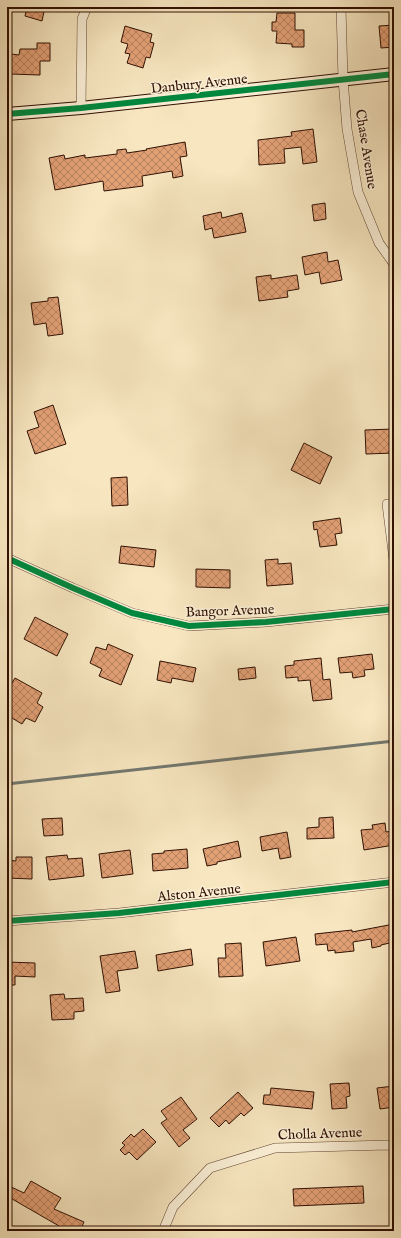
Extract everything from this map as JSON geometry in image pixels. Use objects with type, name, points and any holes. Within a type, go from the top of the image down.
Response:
[{"type":"street","points":[[81,108],[82,19],[87,7]]},
{"type":"street","name":"Chase Avenue","points":[[341,7],[343,79],[347,129],[358,192],[379,243],[394,264]]},
{"type":"street","name":"Danbury Avenue","points":[[7,114],[81,108],[394,74]]},
{"type":"street","points":[[387,504],[394,560]]},
{"type":"street","name":"Bangor Avenue","points":[[7,558],[132,613],[189,626],[266,622],[394,609]]},
{"type":"street","name":"Alston Avenue","points":[[7,921],[119,913],[394,882]]},
{"type":"street","name":"Cholla Avenue","points":[[163,1231],[173,1207],[210,1168],[275,1148],[388,1145],[394,1147]]},
{"type":"building","points":[[27,7],[45,7],[42,21],[25,16]]},
{"type":"building","points":[[277,13],[295,13],[295,30],[304,30],[304,47],[292,47],[292,44],[276,43],[277,31],[272,31],[272,22],[276,22]]},
{"type":"building","points":[[394,25],[394,47],[381,48],[379,26]]},
{"type":"building","points":[[125,26],[152,34],[150,42],[154,43],[150,58],[146,57],[143,68],[127,63],[130,54],[125,53],[128,44],[121,42]]},
{"type":"building","points":[[37,43],[50,43],[50,61],[40,61],[40,75],[10,74],[11,54],[19,55],[20,49],[37,49]]},
{"type":"building","points":[[313,129],[317,162],[303,164],[301,147],[284,149],[285,163],[259,165],[258,140],[292,136],[291,132]]},
{"type":"building","points":[[185,142],[187,156],[180,157],[183,176],[173,178],[172,171],[142,176],[143,186],[104,191],[103,181],[55,190],[49,158],[64,155],[65,159],[85,155],[85,158],[117,154],[117,150],[126,149],[127,153]]},
{"type":"building","points":[[325,203],[326,219],[314,221],[312,205]]},
{"type":"building","points":[[221,212],[222,218],[242,213],[246,232],[214,238],[212,228],[205,230],[203,216]]},
{"type":"building","points":[[327,252],[328,262],[338,260],[342,280],[321,284],[319,272],[305,275],[302,257]]},
{"type":"building","points":[[271,275],[271,279],[297,275],[299,289],[287,291],[288,297],[259,301],[256,277]]},
{"type":"building","points":[[58,297],[63,334],[48,336],[46,323],[34,325],[31,303],[48,301],[48,298]]},
{"type":"building","points":[[53,405],[66,444],[35,454],[27,431],[39,427],[34,412]]},
{"type":"building","points":[[394,429],[394,453],[366,454],[365,430]]},
{"type":"building","points":[[304,443],[332,457],[320,484],[291,470]]},
{"type":"building","points":[[127,477],[128,505],[112,506],[111,478]]},
{"type":"building","points":[[340,518],[342,533],[335,534],[337,545],[320,547],[317,529],[314,530],[313,522]]},
{"type":"building","points":[[121,546],[156,550],[154,567],[119,563]]},
{"type":"building","points":[[278,559],[278,564],[291,563],[293,584],[267,586],[265,560]]},
{"type":"building","points":[[196,569],[230,570],[230,588],[196,587]]},
{"type":"building","points":[[35,617],[68,634],[57,656],[24,639]]},
{"type":"building","points":[[108,644],[133,655],[121,685],[99,676],[102,669],[90,663],[96,647],[106,650]]},
{"type":"building","points":[[372,654],[374,669],[364,670],[365,676],[353,678],[352,672],[340,673],[338,658]]},
{"type":"building","points":[[321,658],[323,680],[330,679],[332,699],[313,701],[310,680],[298,681],[298,677],[286,678],[285,666],[294,665],[294,661]]},
{"type":"building","points":[[160,661],[196,668],[193,682],[172,678],[171,683],[157,680]]},
{"type":"building","points":[[255,667],[256,678],[239,680],[238,669]]},
{"type":"building","points":[[15,678],[42,693],[37,703],[43,707],[35,722],[26,718],[22,724],[7,715],[7,700],[11,693],[7,691]]},
{"type":"building","points":[[333,817],[334,838],[307,839],[307,828],[319,827],[319,818]]},
{"type":"building","points":[[62,818],[63,835],[44,836],[42,819]]},
{"type":"building","points":[[385,823],[386,832],[394,831],[394,845],[364,850],[361,830],[373,829],[372,825]]},
{"type":"building","points":[[287,832],[291,857],[280,859],[278,848],[262,851],[260,837]]},
{"type":"building","points":[[238,841],[241,857],[217,862],[217,864],[207,866],[203,849]]},
{"type":"building","points":[[187,849],[188,868],[153,871],[152,854],[164,853],[164,851]]},
{"type":"building","points":[[130,850],[133,874],[102,878],[99,854]]},
{"type":"building","points":[[67,855],[68,859],[82,858],[84,876],[49,880],[46,857]]},
{"type":"building","points":[[16,857],[32,857],[32,879],[7,878],[7,860],[16,861]]},
{"type":"building","points":[[394,924],[394,942],[381,946],[372,948],[371,939],[353,942],[354,951],[335,953],[335,950],[328,951],[327,944],[316,945],[315,934],[352,930],[352,932]]},
{"type":"building","points":[[296,937],[300,961],[266,966],[263,942]]},
{"type":"building","points":[[241,943],[243,976],[219,977],[218,958],[226,958],[225,944]]},
{"type":"building","points":[[191,949],[193,965],[158,971],[156,955]]},
{"type":"building","points":[[135,951],[138,968],[117,971],[120,991],[106,993],[100,956]]},
{"type":"building","points":[[7,962],[35,963],[35,977],[15,976],[15,985],[7,985]]},
{"type":"building","points":[[64,994],[65,999],[83,998],[84,1011],[74,1012],[74,1019],[52,1020],[50,995]]},
{"type":"building","points":[[349,1083],[350,1096],[346,1097],[347,1108],[332,1109],[330,1084]]},
{"type":"building","points":[[394,1086],[394,1107],[380,1109],[377,1088]]},
{"type":"building","points":[[271,1088],[314,1092],[312,1109],[263,1104],[264,1095],[270,1095]]},
{"type":"building","points":[[238,1092],[253,1108],[244,1116],[241,1113],[229,1124],[226,1120],[219,1127],[210,1118]]},
{"type":"building","points":[[181,1097],[197,1119],[183,1130],[190,1138],[179,1147],[161,1123],[167,1119],[161,1111]]},
{"type":"building","points":[[143,1129],[156,1142],[137,1160],[129,1152],[125,1155],[120,1150],[125,1145],[122,1143],[131,1134],[134,1137]]},
{"type":"building","points":[[31,1181],[61,1198],[54,1209],[84,1222],[80,1231],[57,1231],[59,1226],[7,1196],[7,1185],[24,1193]]},
{"type":"building","points":[[363,1186],[364,1203],[294,1206],[293,1189]]},
{"type":"waterway","points":[[7,784],[394,741]]},
{"type":"cycle path","points":[[7,114],[81,108],[394,74]]},
{"type":"cycle path","points":[[7,558],[132,613],[189,626],[266,622],[394,609]]},
{"type":"cycle path","points":[[7,921],[119,913],[394,882]]}]
